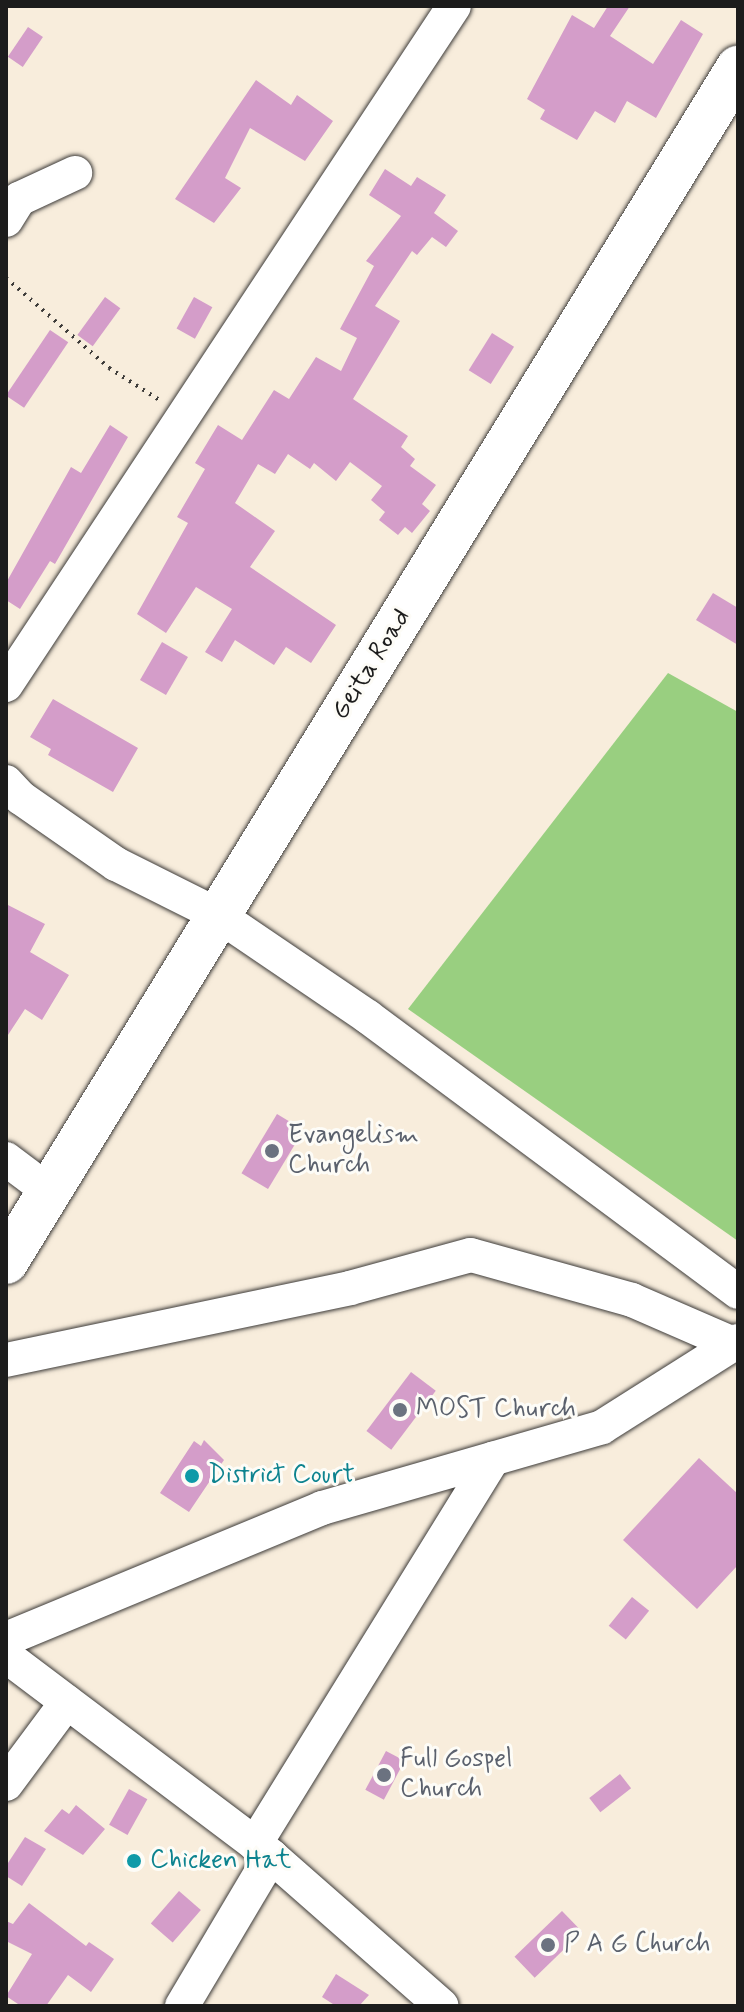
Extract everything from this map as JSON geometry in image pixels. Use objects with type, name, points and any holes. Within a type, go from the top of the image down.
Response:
[{"type":"main road","name":"Geita Road","points":[[6,1262],[738,68]]},
{"type":"street","points":[[6,685],[454,6]]},
{"type":"street","points":[[6,220],[19,199],[75,173]]},
{"type":"street","points":[[6,782],[21,798],[116,864],[218,915],[368,1017],[738,1292]]},
{"type":"street","points":[[6,1159],[50,1192]]},
{"type":"street","points":[[6,1360],[350,1288],[471,1255],[632,1300],[736,1343]]},
{"type":"street","points":[[6,1639],[322,1508],[602,1427],[736,1343]]},
{"type":"street","points":[[182,2006],[263,1850],[493,1458]]},
{"type":"street","points":[[6,1656],[263,1850],[442,2006]]},
{"type":"street","points":[[6,1784],[67,1702]]},
{"type":"path","points":[[6,278],[109,368],[183,416]]},
{"type":"green space","points":[[668,673],[738,712],[738,1241],[408,1009]]},
{"type":"building","points":[[608,6],[630,6],[610,36],[653,64],[681,20],[703,34],[656,118],[627,101],[615,123],[595,111],[577,140],[540,119],[545,110],[527,99],[572,15],[594,28]]},
{"type":"building","points":[[28,27],[43,37],[23,67],[8,57]]},
{"type":"building","points":[[256,80],[291,105],[297,95],[333,121],[305,161],[250,128],[225,178],[241,188],[214,223],[175,199]]},
{"type":"building","points":[[385,169],[411,186],[417,177],[446,195],[434,213],[458,231],[446,247],[432,237],[417,255],[412,251],[375,306],[400,321],[353,399],[408,436],[401,447],[415,459],[410,466],[436,485],[422,504],[430,511],[412,533],[405,527],[398,535],[379,520],[385,512],[371,500],[382,486],[350,462],[336,481],[314,463],[310,469],[288,454],[275,474],[258,464],[235,503],[275,531],[250,567],[336,625],[311,663],[286,647],[274,665],[235,640],[222,662],[205,652],[232,609],[196,587],[166,633],[137,614],[188,523],[177,517],[205,469],[195,463],[218,425],[242,440],[274,390],[289,399],[316,357],[341,371],[357,338],[340,329],[374,266],[366,261],[401,216],[369,195]]},
{"type":"building","points":[[105,297],[120,308],[93,346],[77,335]]},
{"type":"building","points":[[194,297],[212,307],[195,339],[177,328]]},
{"type":"building","points":[[50,330],[68,342],[24,408],[6,395]]},
{"type":"building","points":[[492,333],[514,347],[491,384],[469,370]]},
{"type":"building","points":[[110,425],[128,437],[55,564],[50,561],[20,609],[6,600],[6,583],[71,467],[81,473]]},
{"type":"building","points":[[713,593],[738,608],[738,645],[696,620]]},
{"type":"building","points":[[162,642],[188,657],[166,695],[140,680]]},
{"type":"building","points":[[53,699],[138,748],[113,792],[48,755],[51,749],[30,737]]},
{"type":"building","points":[[6,904],[45,924],[30,952],[69,975],[42,1020],[25,1009],[6,1038]]},
{"type":"building","name":"Evangelism Church","points":[[277,1114],[304,1130],[268,1189],[241,1173]]},
{"type":"building","name":"MOST Church","points":[[411,1372],[436,1391],[391,1450],[366,1431]]},
{"type":"building","name":"District Court","points":[[204,1440],[224,1460],[189,1512],[160,1493],[194,1441],[201,1446]]},
{"type":"building","points":[[699,1458],[738,1494],[738,1565],[697,1609],[623,1540]]},
{"type":"building","points":[[632,1597],[649,1611],[626,1640],[609,1626]]},
{"type":"building","name":"Full Gospel Church","points":[[386,1751],[405,1761],[384,1800],[365,1790]]},
{"type":"building","points":[[620,1774],[631,1788],[600,1812],[589,1798]]},
{"type":"building","points":[[129,1789],[147,1799],[127,1835],[109,1825]]},
{"type":"building","points":[[76,1805],[105,1829],[83,1855],[44,1831],[62,1809],[69,1814]]},
{"type":"building","points":[[25,1837],[46,1849],[22,1886],[6,1876],[6,1866]]},
{"type":"building","points":[[179,1891],[201,1910],[173,1942],[151,1923]]},
{"type":"building","points":[[29,1903],[86,1946],[89,1942],[114,1959],[91,1992],[68,1975],[46,2006],[21,2006],[6,1996],[32,1954],[6,1941],[6,1921],[13,1924]]},
{"type":"building","name":"P A G Church","points":[[562,1911],[582,1932],[535,1978],[515,1957]]},
{"type":"building","points":[[336,1974],[369,1995],[359,2006],[336,2006],[322,1997]]},
{"type":"place","name":"Evangelism Church","points":[[272,1151]]},
{"type":"place","name":"MOST Church","points":[[400,1410]]},
{"type":"place","name":"District Court","points":[[192,1476]]},
{"type":"place","name":"Full Gospel Church","points":[[384,1775]]},
{"type":"place","name":"Chicken Hat","points":[[134,1861]]},
{"type":"place","name":"P A G Church","points":[[548,1945]]}]
